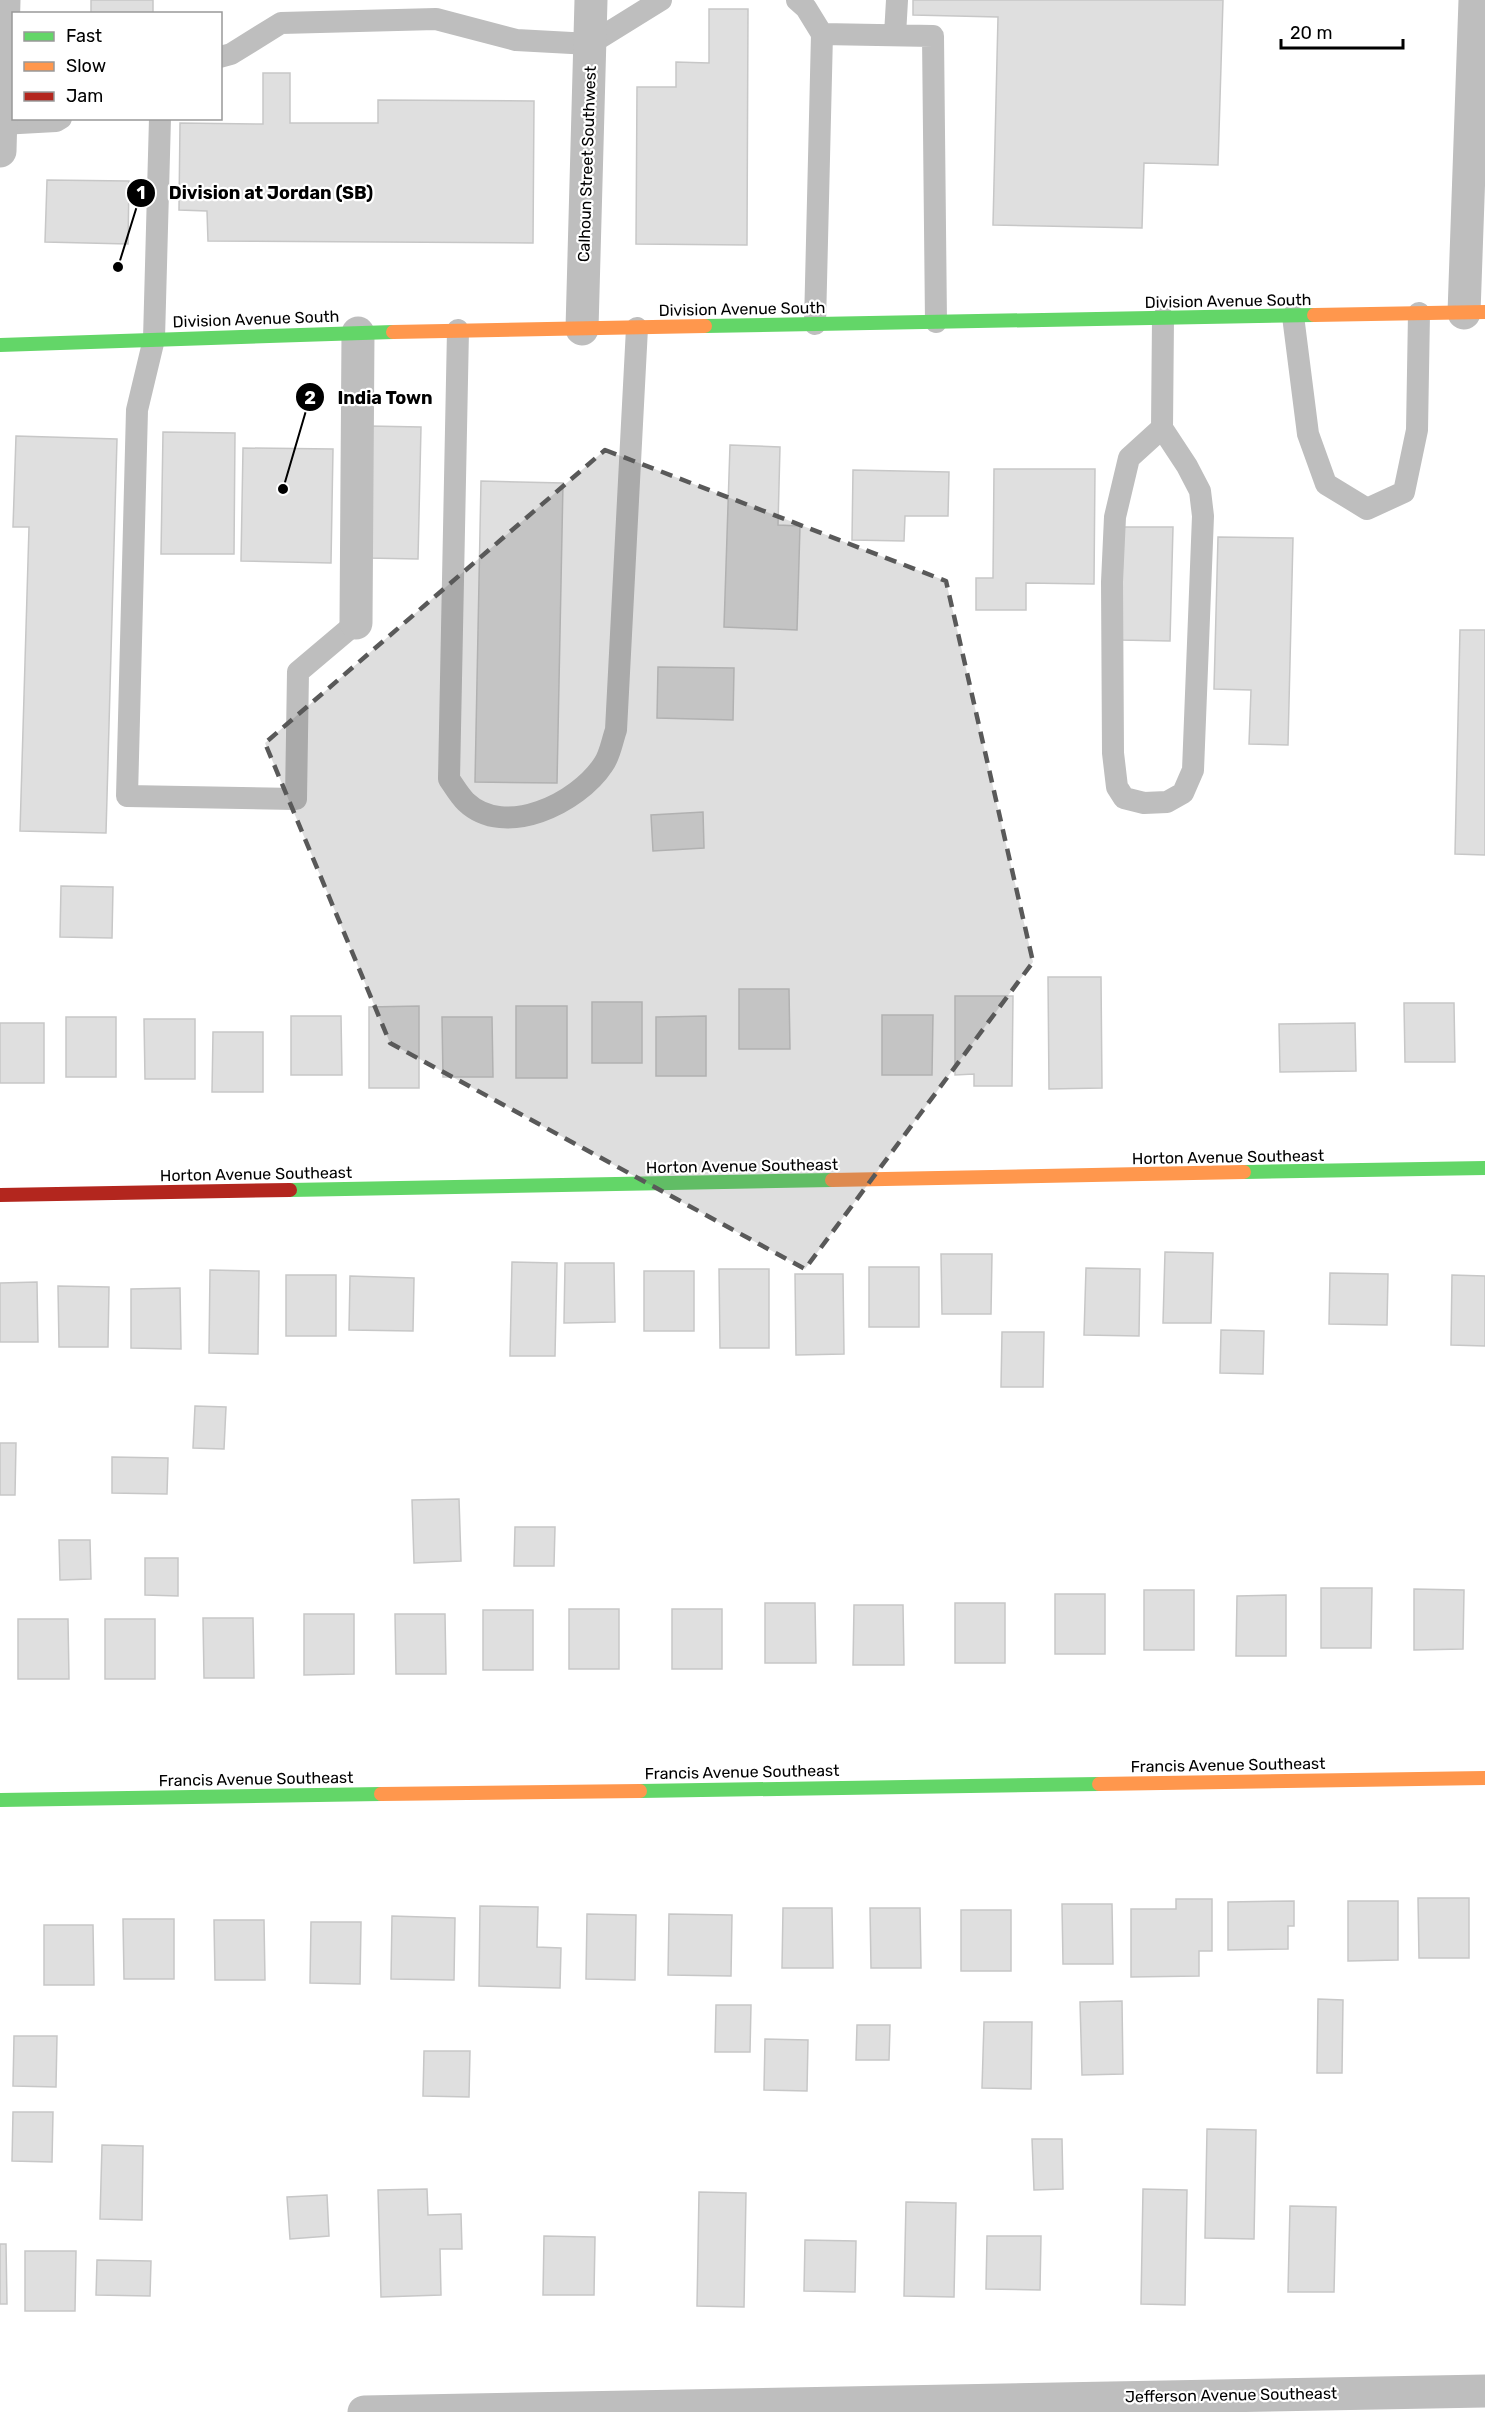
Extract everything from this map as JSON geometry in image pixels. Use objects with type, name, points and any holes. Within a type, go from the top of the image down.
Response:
[{"type":"street","name":"Calhoun Street Southwest","points":[[582,329],[591,0]]},
{"type":"street","points":[[1475,312],[1479,3]]},
{"type":"street","points":[[0,151],[2,12]]},
{"type":"street","name":"Division Avenue South","points":[[0,345],[458,330],[1475,312]]},
{"type":"street","points":[[356,623],[358,333]]},
{"type":"street","name":"Horton Avenue Southeast","points":[[0,1195],[1485,1168]]},
{"type":"street","name":"Francis Avenue Southeast","points":[[0,1800],[1485,1778]]},
{"type":"street","name":"Jefferson Avenue Southeast","points":[[364,2412],[995,2406],[1485,2391]]},
{"type":"lane","points":[[222,56],[231,54],[280,23],[436,19],[516,40],[590,44],[661,0]]},
{"type":"lane","points":[[797,0],[806,8],[822,34],[815,324]]},
{"type":"lane","points":[[896,35],[897,0]]},
{"type":"lane","points":[[822,34],[933,36],[936,322]]},
{"type":"lane","points":[[1,124],[58,120]]},
{"type":"lane","points":[[160,120],[154,339],[138,410],[127,796],[296,799],[298,672],[356,623]]},
{"type":"lane","points":[[1293,316],[1308,434],[1326,484],[1367,509],[1404,492],[1417,430],[1419,313]]},
{"type":"lane","points":[[1162,428],[1129,458],[1115,517],[1112,582],[1113,753],[1117,787],[1124,798],[1144,803],[1167,802],[1183,793],[1193,770],[1203,516],[1200,491],[1162,428],[1163,318]]},
{"type":"lane","points":[[458,330],[449,779],[466,802],[489,815],[519,818],[539,813],[581,789],[604,764],[616,730],[637,328]]},
{"type":"highlighted area","points":[[605,450],[946,581],[1033,962],[805,1269],[390,1043],[265,743]]},
{"type":"building","points":[[91,0],[153,0],[153,12],[91,12]]},
{"type":"building","points":[[913,0],[1223,0],[1218,165],[1144,163],[1142,228],[993,225],[998,17],[913,15]]},
{"type":"building","points":[[709,9],[748,9],[747,245],[636,244],[637,87],[676,87],[676,62],[709,63]]},
{"type":"building","points":[[263,73],[290,73],[290,123],[378,123],[378,100],[534,101],[533,243],[208,241],[207,211],[179,210],[180,123],[263,124]]},
{"type":"building","points":[[47,180],[129,181],[128,244],[45,242]]},
{"type":"building","points":[[369,426],[421,427],[418,559],[367,558]]},
{"type":"building","points":[[163,432],[235,433],[234,554],[161,554]]},
{"type":"building","points":[[16,436],[117,439],[106,833],[20,831],[29,527],[13,527]]},
{"type":"building","points":[[730,445],[780,447],[778,525],[800,526],[797,630],[724,627]]},
{"type":"building","points":[[243,448],[333,449],[331,563],[241,561]]},
{"type":"building","points":[[994,469],[1095,469],[1094,584],[1026,583],[1026,610],[976,610],[976,578],[993,578]]},
{"type":"building","points":[[853,470],[949,472],[948,516],[905,516],[904,541],[852,540]]},
{"type":"building","points":[[481,481],[563,483],[557,783],[475,782]]},
{"type":"building","points":[[1123,527],[1173,527],[1170,641],[1120,640]]},
{"type":"building","points":[[1218,537],[1293,538],[1288,745],[1249,744],[1251,690],[1214,689]]},
{"type":"building","points":[[1460,630],[1485,630],[1485,855],[1455,854]]},
{"type":"building","points":[[658,667],[734,668],[733,720],[657,718]]},
{"type":"building","points":[[703,812],[704,848],[653,851],[651,815]]},
{"type":"building","points":[[61,886],[113,887],[112,938],[60,937]]},
{"type":"building","points":[[1048,977],[1101,977],[1102,1088],[1049,1089]]},
{"type":"building","points":[[739,989],[789,989],[790,1049],[739,1049]]},
{"type":"building","points":[[955,996],[1013,996],[1012,1086],[974,1086],[974,1074],[955,1075]]},
{"type":"building","points":[[592,1002],[642,1002],[642,1063],[592,1063]]},
{"type":"building","points":[[1404,1003],[1454,1003],[1455,1062],[1405,1062]]},
{"type":"building","points":[[419,1006],[419,1088],[369,1088],[369,1007]]},
{"type":"building","points":[[516,1006],[567,1006],[567,1078],[516,1078]]},
{"type":"building","points":[[882,1015],[933,1015],[932,1075],[882,1075]]},
{"type":"building","points":[[291,1016],[341,1016],[342,1075],[291,1075]]},
{"type":"building","points":[[706,1016],[706,1076],[656,1076],[656,1017]]},
{"type":"building","points":[[66,1017],[116,1017],[116,1077],[66,1077]]},
{"type":"building","points":[[442,1017],[492,1017],[493,1077],[443,1077]]},
{"type":"building","points":[[144,1019],[195,1019],[195,1079],[145,1079]]},
{"type":"building","points":[[0,1023],[44,1023],[44,1083],[0,1083]]},
{"type":"building","points":[[1355,1023],[1356,1071],[1280,1072],[1279,1024]]},
{"type":"building","points":[[213,1032],[263,1032],[263,1092],[212,1092]]},
{"type":"building","points":[[1165,1252],[1213,1253],[1211,1323],[1163,1323]]},
{"type":"building","points":[[941,1254],[992,1254],[991,1314],[942,1314]]},
{"type":"building","points":[[512,1262],[557,1263],[555,1356],[510,1356]]},
{"type":"building","points":[[565,1263],[614,1263],[615,1322],[564,1323]]},
{"type":"building","points":[[869,1267],[919,1267],[919,1327],[869,1327]]},
{"type":"building","points":[[1086,1268],[1140,1269],[1139,1336],[1084,1335]]},
{"type":"building","points":[[719,1269],[769,1269],[769,1348],[720,1348]]},
{"type":"building","points":[[210,1270],[259,1271],[258,1354],[209,1353]]},
{"type":"building","points":[[644,1271],[694,1271],[694,1331],[644,1331]]},
{"type":"building","points":[[1330,1273],[1388,1274],[1387,1325],[1329,1324]]},
{"type":"building","points":[[795,1274],[843,1274],[844,1354],[796,1355]]},
{"type":"building","points":[[286,1275],[336,1275],[336,1336],[286,1336]]},
{"type":"building","points":[[1452,1275],[1485,1276],[1485,1346],[1451,1345]]},
{"type":"building","points":[[350,1276],[414,1278],[413,1331],[349,1330]]},
{"type":"building","points":[[37,1282],[38,1342],[0,1342],[0,1283]]},
{"type":"building","points":[[58,1286],[109,1287],[108,1347],[59,1347]]},
{"type":"building","points":[[180,1288],[181,1349],[131,1348],[131,1289]]},
{"type":"building","points":[[1221,1330],[1264,1331],[1263,1374],[1220,1373]]},
{"type":"building","points":[[1002,1332],[1044,1332],[1043,1387],[1001,1387]]},
{"type":"building","points":[[195,1406],[226,1407],[224,1449],[193,1448]]},
{"type":"building","points":[[0,1443],[16,1443],[15,1495],[0,1495]]},
{"type":"building","points":[[112,1457],[168,1458],[167,1494],[112,1493]]},
{"type":"building","points":[[459,1499],[461,1561],[414,1563],[412,1500]]},
{"type":"building","points":[[515,1527],[555,1527],[554,1566],[514,1566]]},
{"type":"building","points":[[59,1540],[90,1540],[91,1579],[60,1580]]},
{"type":"building","points":[[145,1558],[178,1558],[178,1596],[145,1595]]},
{"type":"building","points":[[1321,1588],[1372,1588],[1371,1648],[1321,1648]]},
{"type":"building","points":[[1414,1589],[1464,1590],[1463,1649],[1414,1650]]},
{"type":"building","points":[[1144,1590],[1194,1590],[1194,1650],[1144,1650]]},
{"type":"building","points":[[1055,1594],[1105,1594],[1105,1654],[1055,1654]]},
{"type":"building","points":[[1286,1595],[1286,1656],[1236,1656],[1237,1596]]},
{"type":"building","points":[[765,1603],[815,1603],[816,1663],[765,1663]]},
{"type":"building","points":[[955,1603],[1005,1603],[1005,1663],[955,1663]]},
{"type":"building","points":[[854,1605],[903,1605],[904,1665],[853,1665]]},
{"type":"building","points":[[569,1609],[619,1609],[619,1669],[569,1669]]},
{"type":"building","points":[[672,1609],[722,1609],[722,1669],[672,1669]]},
{"type":"building","points":[[483,1610],[533,1610],[533,1670],[483,1670]]},
{"type":"building","points":[[304,1614],[354,1614],[354,1674],[304,1675]]},
{"type":"building","points":[[395,1614],[445,1614],[446,1674],[396,1674]]},
{"type":"building","points":[[203,1618],[253,1618],[254,1678],[204,1678]]},
{"type":"building","points":[[18,1619],[68,1619],[69,1679],[18,1679]]},
{"type":"building","points":[[105,1619],[155,1619],[155,1679],[105,1679]]},
{"type":"building","points":[[1418,1898],[1469,1898],[1469,1958],[1419,1958]]},
{"type":"building","points":[[1176,1899],[1212,1899],[1212,1951],[1199,1951],[1199,1976],[1131,1977],[1131,1909],[1176,1909]]},
{"type":"building","points":[[1294,1901],[1294,1926],[1288,1926],[1288,1949],[1228,1950],[1228,1902]]},
{"type":"building","points":[[1348,1901],[1398,1901],[1398,1960],[1348,1961]]},
{"type":"building","points":[[1062,1904],[1112,1904],[1113,1964],[1063,1964]]},
{"type":"building","points":[[480,1906],[538,1907],[537,1947],[561,1948],[560,1988],[479,1986]]},
{"type":"building","points":[[783,1908],[832,1908],[833,1968],[782,1968]]},
{"type":"building","points":[[870,1908],[920,1908],[921,1968],[871,1968]]},
{"type":"building","points":[[961,1910],[1011,1910],[1011,1971],[961,1971]]},
{"type":"building","points":[[587,1914],[636,1915],[635,1980],[586,1979]]},
{"type":"building","points":[[669,1914],[732,1915],[731,1976],[668,1975]]},
{"type":"building","points":[[392,1916],[455,1918],[454,1980],[391,1979]]},
{"type":"building","points":[[123,1919],[174,1919],[174,1979],[124,1979]]},
{"type":"building","points":[[214,1920],[264,1920],[265,1980],[215,1980]]},
{"type":"building","points":[[311,1922],[361,1922],[360,1984],[310,1983]]},
{"type":"building","points":[[44,1925],[93,1925],[94,1985],[44,1985]]},
{"type":"building","points":[[1318,1999],[1343,2000],[1342,2073],[1317,2073]]},
{"type":"building","points":[[1122,2001],[1123,2074],[1082,2075],[1080,2002]]},
{"type":"building","points":[[716,2005],[751,2005],[750,2052],[715,2052]]},
{"type":"building","points":[[984,2022],[1032,2022],[1031,2089],[982,2088]]},
{"type":"building","points":[[857,2025],[890,2025],[889,2060],[856,2060]]},
{"type":"building","points":[[14,2036],[57,2036],[56,2087],[13,2086]]},
{"type":"building","points":[[765,2039],[808,2040],[807,2091],[764,2090]]},
{"type":"building","points":[[424,2051],[470,2051],[469,2097],[423,2096]]},
{"type":"building","points":[[13,2112],[53,2112],[52,2162],[12,2161]]},
{"type":"building","points":[[1207,2129],[1256,2130],[1254,2239],[1205,2238]]},
{"type":"building","points":[[1032,2139],[1062,2139],[1063,2189],[1034,2190]]},
{"type":"building","points":[[102,2145],[143,2146],[142,2220],[100,2219]]},
{"type":"building","points":[[427,2189],[428,2215],[461,2214],[462,2249],[440,2249],[441,2295],[381,2297],[378,2190]]},
{"type":"building","points":[[1143,2189],[1187,2190],[1185,2305],[1141,2304]]},
{"type":"building","points":[[699,2192],[746,2193],[744,2307],[697,2306]]},
{"type":"building","points":[[327,2195],[329,2236],[290,2239],[287,2197]]},
{"type":"building","points":[[906,2202],[956,2203],[954,2297],[904,2296]]},
{"type":"building","points":[[1290,2206],[1336,2207],[1334,2292],[1288,2292]]},
{"type":"building","points":[[544,2236],[595,2237],[594,2295],[543,2295]]},
{"type":"building","points":[[987,2236],[1041,2236],[1040,2290],[986,2289]]},
{"type":"building","points":[[805,2240],[856,2241],[855,2292],[804,2291]]},
{"type":"building","points":[[0,2244],[6,2244],[7,2304],[0,2304]]},
{"type":"building","points":[[25,2251],[76,2251],[75,2311],[25,2311]]},
{"type":"building","points":[[97,2260],[151,2261],[150,2296],[96,2295]]},
{"type":"traffic: fast","points":[[705,326],[1314,315]]},
{"type":"traffic: fast","points":[[0,345],[393,332]]},
{"type":"traffic: fast","points":[[1244,1172],[1485,1168]]},
{"type":"traffic: fast","points":[[290,1190],[832,1180]]},
{"type":"traffic: fast","points":[[640,1791],[1099,1784]]},
{"type":"traffic: fast","points":[[0,1800],[381,1794]]},
{"type":"traffic: slow","points":[[1314,315],[1485,312]]},
{"type":"traffic: slow","points":[[393,332],[705,326]]},
{"type":"traffic: slow","points":[[832,1180],[1244,1172]]},
{"type":"traffic: slow","points":[[1099,1784],[1485,1778]]},
{"type":"traffic: slow","points":[[381,1794],[640,1791]]},
{"type":"traffic: jam","points":[[0,1195],[290,1190]]},
{"type":"place","name":"Division at Jordan (SB)","points":[[118,267]]},
{"type":"place","name":"India Town","points":[[283,489]]}]
